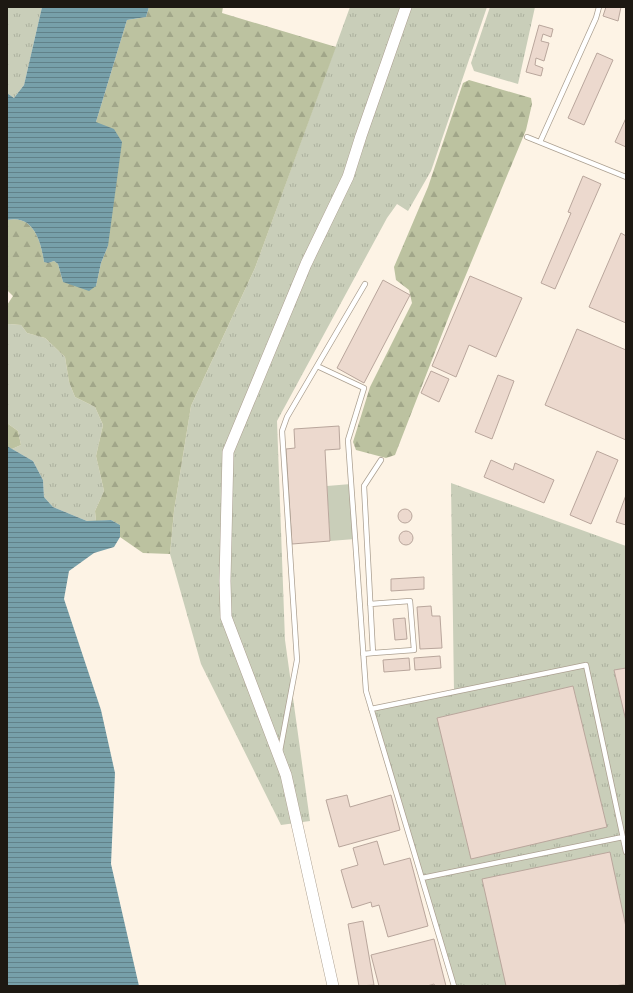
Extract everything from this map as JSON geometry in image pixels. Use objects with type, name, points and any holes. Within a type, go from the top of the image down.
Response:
[{"type":"street","points":[[333,986],[286,775],[280,755],[226,617],[225,581],[228,452],[306,264],[348,178],[360,136],[406,7]]},
{"type":"lane","points":[[540,142],[596,18],[598,7]]},
{"type":"lane","points":[[527,137],[626,177]]},
{"type":"lane","points":[[280,755],[297,660],[282,432],[288,416],[365,284]]},
{"type":"lane","points":[[317,366],[364,388],[348,440],[366,691],[454,986]]},
{"type":"lane","points":[[373,653],[364,486],[381,460]]},
{"type":"lane","points":[[363,654],[414,650],[410,602],[370,604]]},
{"type":"lane","points":[[371,709],[586,666],[626,852]]},
{"type":"lane","points":[[422,878],[623,837]]},
{"type":"green space","points":[[7,7],[42,7],[24,85],[14,98],[7,93]]},
{"type":"green space","points":[[149,7],[223,7],[222,13],[336,47],[255,268],[191,406],[174,511],[170,554],[143,553],[120,537],[120,525],[111,520],[96,521],[95,511],[104,491],[96,456],[103,425],[95,407],[75,397],[69,382],[65,357],[45,338],[27,333],[21,325],[9,324],[7,326],[7,305],[13,296],[7,290],[7,220],[16,219],[24,221],[30,225],[38,238],[44,262],[48,263],[54,261],[58,264],[63,282],[96,286],[101,263],[108,246],[96,122],[127,20],[146,17]]},
{"type":"green space","points":[[350,7],[487,7],[431,171],[408,211],[397,204],[387,218],[277,421],[285,640],[310,821],[281,825],[201,664],[170,554],[174,511],[191,406],[255,268]]},
{"type":"green space","points":[[490,7],[535,7],[518,84],[474,71],[471,63]]},
{"type":"green space","points":[[469,80],[531,98],[532,104],[526,130],[451,311],[395,455],[386,458],[356,450],[353,442],[370,387],[412,303],[409,290],[396,280],[394,267],[428,187],[463,83]]},
{"type":"green space","points":[[9,324],[21,325],[27,333],[45,338],[65,357],[69,382],[75,397],[95,407],[103,425],[96,456],[104,491],[95,511],[96,521],[87,521],[53,507],[44,497],[43,480],[33,461],[12,449],[21,445],[18,431],[7,423],[7,326]]},
{"type":"green space","points":[[7,423],[18,431],[21,445],[12,449],[7,446]]},
{"type":"green space","points":[[451,483],[626,546],[626,986],[454,986],[371,709],[454,692]]},
{"type":"green space","points":[[351,484],[355,539],[330,541],[327,486]]},
{"type":"water","points":[[42,7],[149,7],[146,17],[127,20],[96,122],[114,129],[122,142],[108,246],[101,263],[96,286],[89,291],[63,282],[58,264],[54,261],[48,263],[44,262],[38,238],[30,225],[24,221],[16,219],[7,220],[7,93],[14,98],[24,85]]},
{"type":"water","points":[[7,446],[33,461],[43,480],[44,497],[53,507],[87,521],[111,520],[120,525],[120,537],[114,547],[94,553],[69,571],[64,599],[101,710],[115,773],[111,864],[139,986],[7,986]]},
{"type":"building","points":[[606,7],[621,7],[618,21],[603,16]]},
{"type":"building","points":[[539,25],[553,29],[551,37],[543,34],[541,41],[549,43],[544,61],[536,58],[535,65],[543,68],[541,76],[526,72]]},
{"type":"building","points":[[597,53],[613,60],[584,125],[568,118]]},
{"type":"building","points":[[626,118],[626,147],[615,142]]},
{"type":"building","points":[[583,176],[601,184],[555,289],[541,283],[571,213],[568,212]]},
{"type":"building","points":[[621,233],[626,236],[626,323],[589,307]]},
{"type":"building","points":[[470,276],[522,298],[496,357],[469,345],[456,377],[432,366]]},
{"type":"building","points":[[383,280],[410,295],[364,383],[337,368]]},
{"type":"building","points":[[577,329],[626,350],[626,440],[545,405]]},
{"type":"building","points":[[431,371],[449,379],[439,402],[421,393]]},
{"type":"building","points":[[498,375],[514,381],[492,439],[475,432]]},
{"type":"building","points":[[339,426],[340,449],[325,450],[330,541],[292,544],[286,449],[295,448],[294,429]]},
{"type":"building","points":[[597,451],[618,460],[591,524],[570,515]]},
{"type":"building","points":[[491,460],[513,470],[515,463],[554,480],[544,503],[484,477]]},
{"type":"building","points":[[626,495],[626,525],[616,522]]},
{"type":"building","points":[[402,509],[408,509],[412,513],[412,519],[408,523],[402,523],[398,519],[398,513]]},
{"type":"building","points":[[403,531],[409,531],[413,535],[413,541],[409,545],[403,545],[399,541],[399,535]]},
{"type":"building","points":[[424,577],[424,589],[391,591],[391,579]]},
{"type":"building","points":[[431,606],[432,616],[440,616],[442,648],[420,649],[417,607]]},
{"type":"building","points":[[405,618],[407,639],[395,640],[393,619]]},
{"type":"building","points":[[440,656],[441,668],[415,670],[414,658]]},
{"type":"building","points":[[409,658],[410,670],[384,672],[383,660]]},
{"type":"building","points":[[626,668],[626,721],[614,670]]},
{"type":"building","points":[[573,686],[607,827],[471,859],[437,718]]},
{"type":"building","points":[[347,795],[350,807],[391,795],[400,830],[339,847],[326,800]]},
{"type":"building","points":[[377,841],[384,865],[410,858],[428,926],[388,937],[379,905],[372,907],[371,902],[352,908],[341,870],[358,865],[353,848]]},
{"type":"building","points":[[610,852],[626,927],[626,984],[615,986],[506,986],[482,879]]},
{"type":"building","points":[[363,921],[374,985],[359,986],[348,924]]},
{"type":"building","points":[[434,939],[446,986],[435,986],[434,984],[427,986],[379,986],[371,955]]}]
